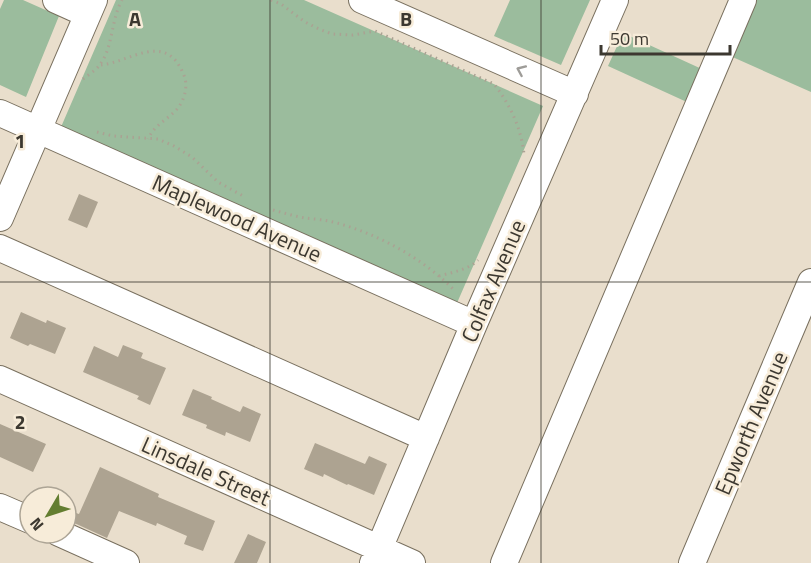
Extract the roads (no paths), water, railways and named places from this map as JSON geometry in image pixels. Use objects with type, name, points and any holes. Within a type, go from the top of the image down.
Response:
[{"type":"street","points":[[0,219],[90,7],[56,0]]},
{"type":"street","points":[[362,0],[574,94]]},
{"type":"street","name":"Colfax Avenue","points":[[376,556],[615,0]]},
{"type":"street","points":[[504,563],[743,0]]},
{"type":"street","name":"Maplewood Avenue","points":[[0,112],[474,324]]},
{"type":"street","points":[[0,248],[426,438]]},
{"type":"street","name":"Epworth Avenue","points":[[692,563],[811,282]]},
{"type":"street","name":"Linsdale Street","points":[[0,379],[376,556],[412,563]]},
{"type":"street","points":[[0,507],[18,515]]},
{"type":"street","points":[[78,542],[126,563]]}]
